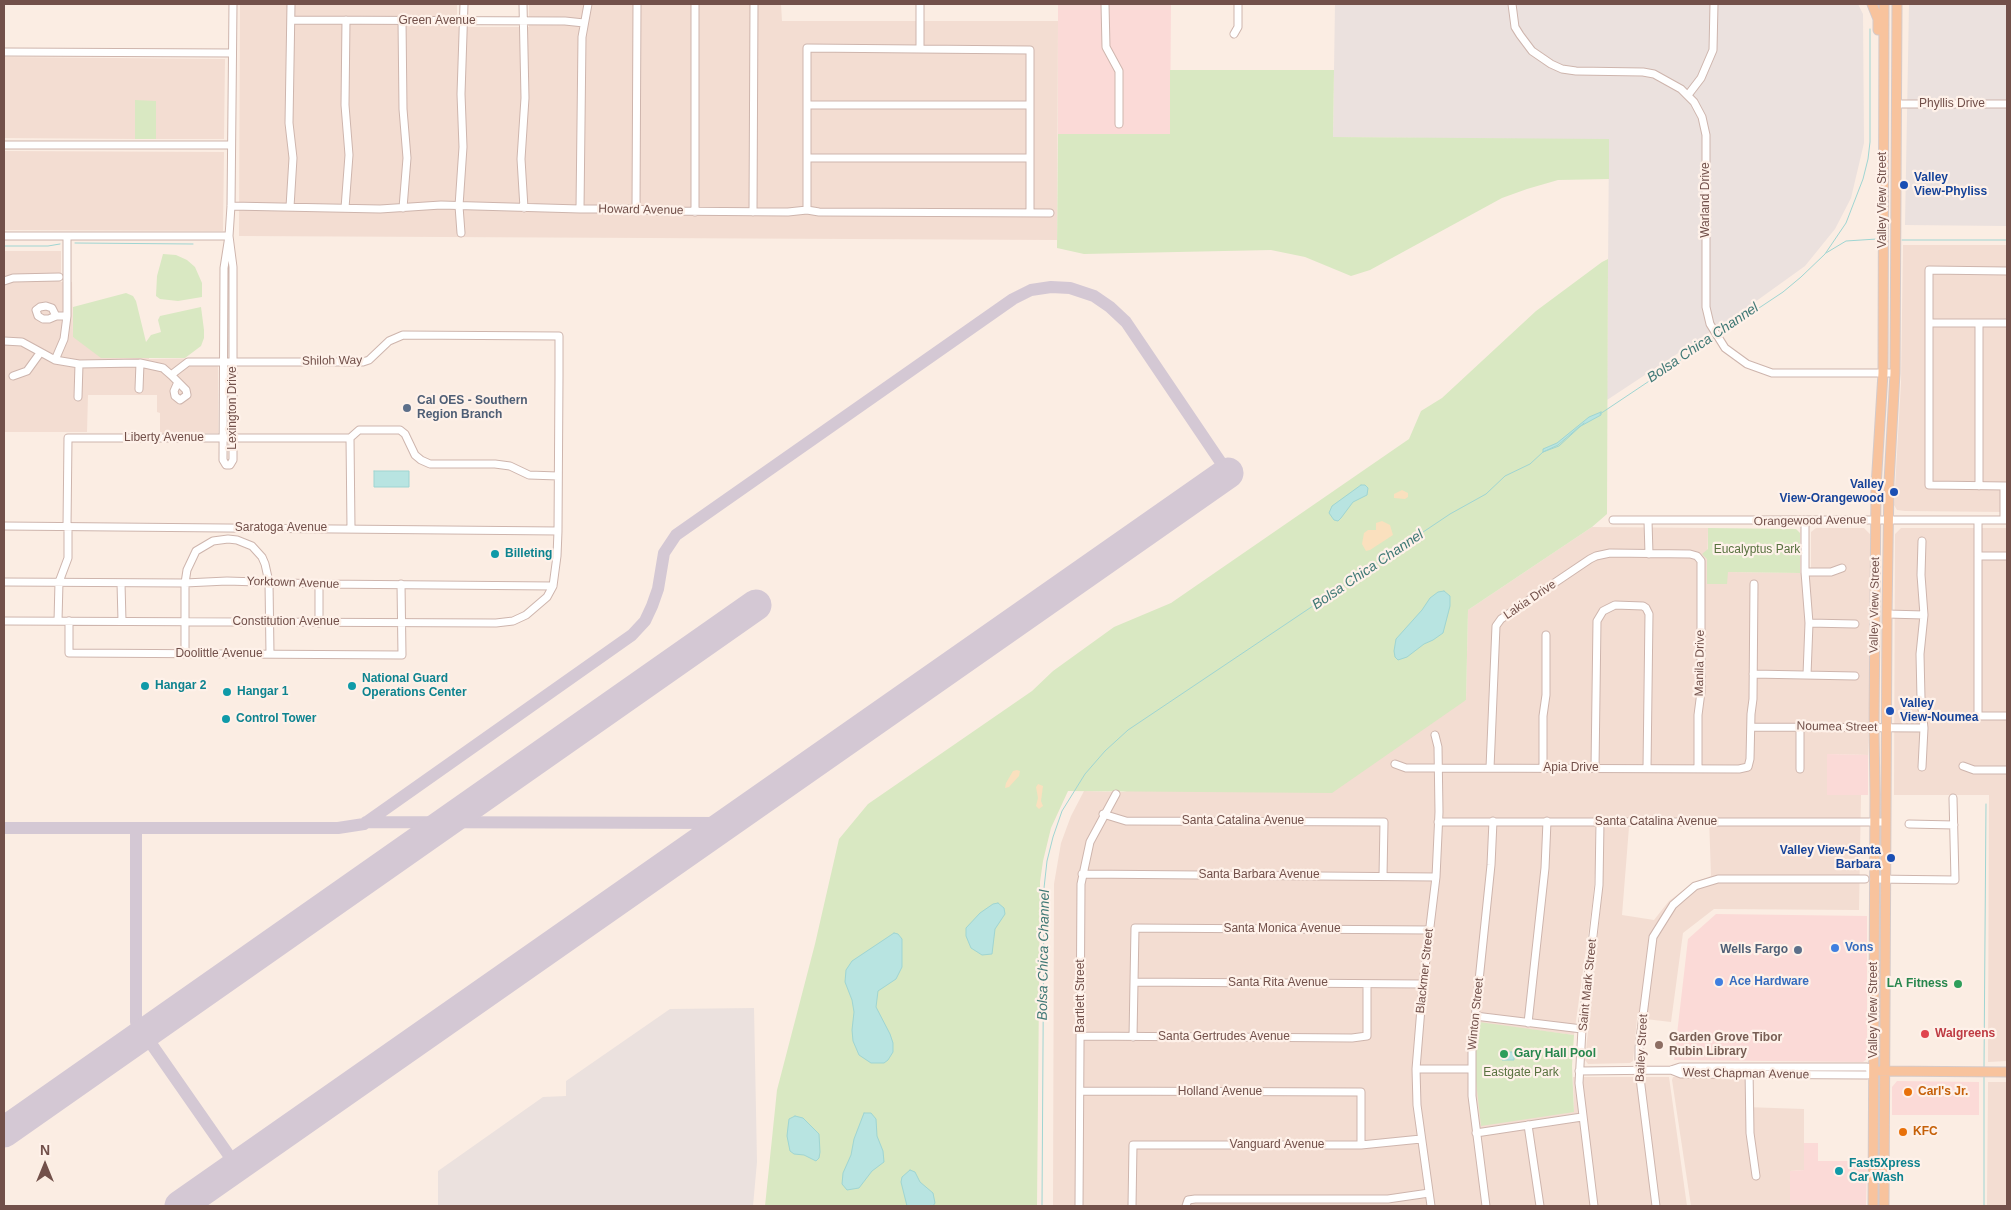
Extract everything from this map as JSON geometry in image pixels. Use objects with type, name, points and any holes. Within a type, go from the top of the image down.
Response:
[{"type":"main road","points":[[1872,4],[1878,19],[1880,89],[1883,98]]},
{"type":"main road","name":"Valley View Street","points":[[1874,1206],[1874,728],[1876,488],[1883,373],[1884,4]]},
{"type":"main road","name":"Valley View Street","points":[[1884,1206],[1888,520],[1895,373],[1897,4]]},
{"type":"main road","points":[[1874,954],[1884,970]]},
{"type":"main road","points":[[1874,966],[1884,970]]},
{"type":"main road","name":"West Chapman Avenue","points":[[1874,1071],[2007,1072]]},
{"type":"street","name":"Lexington Drive","points":[[229,236],[233,267],[233,460],[230,465],[226,465],[223,460],[224,268],[231,206],[233,4]]},
{"type":"street","points":[[290,207],[293,158],[290,123],[291,4]]},
{"type":"street","points":[[461,233],[459,206],[462,147],[461,94],[464,4]]},
{"type":"street","points":[[523,4],[525,98],[521,159],[524,208]]},
{"type":"street","points":[[580,209],[582,37],[588,4]]},
{"type":"street","points":[[636,209],[637,4]]},
{"type":"street","points":[[695,4],[696,212]]},
{"type":"street","points":[[753,212],[754,4]]},
{"type":"street","points":[[920,4],[920,49]]},
{"type":"street","points":[[1105,4],[1106,47],[1119,71],[1119,124]]},
{"type":"street","points":[[1234,34],[1238,27],[1238,4]]},
{"type":"street","name":"Warland Drive","points":[[1512,4],[1515,27],[1520,35],[1532,51],[1551,64],[1562,69],[1576,71],[1654,74],[1688,95],[1702,117],[1706,135],[1706,307],[1708,319],[1725,348],[1747,364],[1772,373],[1895,373]]},
{"type":"street","points":[[1688,95],[1701,78],[1713,50],[1714,4]]},
{"type":"street","name":"Green Avenue","points":[[291,20],[565,21],[584,23]]},
{"type":"street","points":[[345,208],[349,155],[345,105],[346,20]]},
{"type":"street","points":[[402,20],[407,158],[403,208]]},
{"type":"street","points":[[807,210],[807,48],[1030,50],[1030,213]]},
{"type":"street","points":[[4,52],[232,53]]},
{"type":"street","name":"Phyllis Drive","points":[[1897,104],[2007,104]]},
{"type":"street","points":[[808,105],[1030,105]]},
{"type":"street","points":[[4,145],[231,145]]},
{"type":"street","points":[[808,158],[1030,158]]},
{"type":"street","name":"Howard Avenue","points":[[231,206],[345,208],[459,206],[696,212],[788,212],[807,210],[819,212],[1050,213]]},
{"type":"street","points":[[4,236],[229,236]]},
{"type":"street","points":[[55,360],[64,339],[67,316],[67,236]]},
{"type":"street","points":[[2005,520],[2006,486],[1929,486],[1929,323],[1930,270],[2007,270]]},
{"type":"street","points":[[4,281],[13,278],[59,277]]},
{"type":"street","points":[[56,316],[67,316]]},
{"type":"street","points":[[1929,323],[2007,323]]},
{"type":"street","points":[[1979,323],[1979,486]]},
{"type":"street","name":"Shiloh Way","points":[[171,375],[188,362],[363,362],[368,360],[389,341],[403,335],[559,336],[558,531],[553,586]]},
{"type":"street","points":[[4,341],[22,342],[55,360],[79,364],[140,363],[163,368],[178,382]]},
{"type":"street","points":[[13,376],[27,371],[40,353]]},
{"type":"street","points":[[139,388],[140,363]]},
{"type":"street","points":[[78,397],[79,364]]},
{"type":"street","points":[[351,528],[350,438],[359,430],[400,430],[405,434],[415,456],[430,464],[499,464],[529,475],[558,476]]},
{"type":"street","name":"Liberty Avenue","points":[[68,526],[68,438],[350,438]]},
{"type":"street","name":"Orangewood Avenue","points":[[1613,520],[1804,522],[2005,520]]},
{"type":"street","points":[[1978,520],[1978,716],[2007,716]]},
{"type":"street","points":[[1648,521],[1649,554]]},
{"type":"street","points":[[1804,522],[1809,624],[1808,676]]},
{"type":"street","name":"Saratoga Avenue","points":[[4,526],[558,531]]},
{"type":"street","points":[[58,621],[58,582],[68,558],[68,526]]},
{"type":"street","points":[[228,528],[228,539]]},
{"type":"street","points":[[185,653],[185,584],[187,570],[196,551],[213,541],[228,539],[245,542],[257,551],[265,564],[269,582],[270,654]]},
{"type":"street","points":[[1922,541],[1921,575],[1924,615],[1920,654],[1924,728],[1922,767]]},
{"type":"street","name":"Lakia Drive","points":[[1490,768],[1496,626],[1501,619],[1596,556],[1610,553],[1690,554],[1699,558]]},
{"type":"street","points":[[1978,556],[2007,556]]},
{"type":"street","name":"Manila Drive","points":[[1698,769],[1698,715],[1701,692],[1701,565],[1699,558]]},
{"type":"street","points":[[1805,572],[1831,572],[1842,568]]},
{"type":"street","name":"Yorktown Avenue","points":[[4,582],[185,584],[269,582],[553,586]]},
{"type":"street","points":[[121,583],[122,621]]},
{"type":"street","points":[[319,623],[320,584]]},
{"type":"street","points":[[401,584],[402,623]]},
{"type":"street","points":[[1750,726],[1753,699],[1754,584]]},
{"type":"street","name":"Constitution Avenue","points":[[4,621],[496,623],[513,621],[535,608],[546,597],[553,586]]},
{"type":"street","points":[[1595,768],[1597,626],[1599,615],[1602,611],[1612,606],[1639,605],[1646,608],[1649,614],[1649,701],[1646,711],[1647,768]]},
{"type":"street","points":[[1887,614],[1924,615]]},
{"type":"street","name":"Doolittle Avenue","points":[[69,621],[68,653],[402,655],[402,623]]},
{"type":"street","points":[[1809,624],[1855,624]]},
{"type":"street","points":[[1543,768],[1546,635]]},
{"type":"street","points":[[1753,674],[1855,676]]},
{"type":"street","name":"Noumea Street","points":[[1750,726],[1924,728]]},
{"type":"street","name":"Apia Drive","points":[[1395,764],[1406,768],[1739,770],[1748,767],[1750,759],[1750,726]]},
{"type":"street","points":[[1800,726],[1800,769]]},
{"type":"street","name":"Blackmer Street","points":[[1431,1206],[1417,1105],[1416,1070],[1423,984],[1436,877],[1438,747],[1435,735]]},
{"type":"street","points":[[1963,766],[1974,770],[2007,770]]},
{"type":"street","name":"Bartlett Street","points":[[1079,1206],[1082,874],[1090,842],[1103,814],[1116,794]]},
{"type":"street","points":[[1874,879],[1955,880],[1953,798]]},
{"type":"street","name":"Santa Catalina Avenue","points":[[1103,814],[1126,820],[1384,822],[1383,876]]},
{"type":"street","name":"Winton Street","points":[[1486,1206],[1472,1096],[1472,1069],[1475,1016],[1491,865],[1493,821]]},
{"type":"street","points":[[1528,1023],[1545,868],[1546,821]]},
{"type":"street","name":"Santa Catalina Avenue","points":[[1438,822],[1885,822]]},
{"type":"street","name":"Saint Mark Street","points":[[1594,1206],[1582,1117],[1579,1071],[1582,1029],[1599,886],[1600,822]]},
{"type":"street","points":[[1909,824],[1954,825]]},
{"type":"street","name":"Santa Barbara Avenue","points":[[1082,874],[1436,877]]},
{"type":"street","name":"Bailey Street","points":[[1656,1206],[1640,1091],[1639,1070],[1639,1047],[1652,937],[1673,905],[1695,886],[1718,879],[1865,879]]},
{"type":"street","name":"Santa Monica Avenue","points":[[1134,982],[1135,928],[1430,930]]},
{"type":"street","points":[[1133,1036],[1134,982]]},
{"type":"street","name":"Santa Rita Avenue","points":[[1134,982],[1423,984]]},
{"type":"street","name":"Santa Gertrudes Avenue","points":[[1081,1036],[1352,1038],[1367,1036],[1367,984]]},
{"type":"street","points":[[1475,1016],[1582,1029]]},
{"type":"street","name":"West Chapman Avenue","points":[[1579,1071],[1671,1070],[1680,1067],[1750,1070],[1867,1068],[1874,1071]]},
{"type":"street","points":[[1416,1070],[1472,1069]]},
{"type":"street","points":[[1750,1070],[1750,1132],[1756,1176]]},
{"type":"street","name":"Holland Avenue","points":[[1080,1091],[1361,1092],[1361,1146]]},
{"type":"street","points":[[1476,1133],[1582,1117]]},
{"type":"street","points":[[1528,1125],[1540,1206]]},
{"type":"street","name":"Vanguard Avenue","points":[[1132,1206],[1133,1145],[1361,1146],[1422,1139]]},
{"type":"street","points":[[1186,1206],[1188,1200],[1195,1199],[1388,1199],[1429,1193]]},
{"type":"shaded area","points":[[240,4],[457,4],[457,27],[529,27],[529,4],[781,4],[782,21],[1058,21],[1057,240],[239,236]]},
{"type":"shaded area","points":[[1058,4],[1171,4],[1170,134],[1058,134]]},
{"type":"shaded area","points":[[1335,4],[1858,4],[1863,14],[1864,143],[1851,198],[1835,229],[1805,266],[1748,307],[1607,400],[1609,140],[1333,137]]},
{"type":"shaded area","points":[[1909,4],[2007,4],[2007,226],[1905,225]]},
{"type":"shaded area","points":[[4,57],[225,59],[224,139],[156,139],[156,101],[135,101],[135,139],[4,138]]},
{"type":"shaded area","points":[[4,151],[224,152],[223,231],[4,230]]},
{"type":"shaded area","points":[[1903,245],[2007,245],[2007,512],[1905,511],[1897,510],[1894,505],[1901,383]]},
{"type":"shaded area","points":[[4,251],[61,251],[61,282],[72,282],[73,337],[149,357],[149,359],[218,358],[218,433],[160,433],[160,413],[157,412],[157,395],[88,395],[87,432],[4,432]]},
{"type":"shaded area","points":[[1592,527],[1708,528],[1707,584],[1727,572],[1811,573],[1811,532],[1816,528],[1864,528],[1870,534],[1871,613],[1868,755],[1827,754],[1827,795],[1861,795],[1859,910],[1714,909],[1683,933],[1671,1022],[1637,1018],[1633,1061],[1630,1063],[1588,1064],[1585,1060],[1602,894],[1603,827],[1629,827],[1622,915],[1654,920],[1669,901],[1693,883],[1711,876],[1709,817],[1595,819],[1596,860],[1593,899],[1574,1035],[1479,1023],[1574,1112],[1573,1077],[1669,1077],[1687,1206],[1053,1206],[1054,884],[1061,843],[1071,816],[1084,791],[1123,792],[1466,700],[1468,610]]},
{"type":"shaded area","points":[[1901,528],[2007,528],[2007,1061],[1988,1062],[1989,795],[1894,795],[1895,534]]},
{"type":"shaded area","points":[[1827,754],[1868,755],[1868,795],[1827,795]]},
{"type":"shaded area","points":[[1716,914],[1867,916],[1867,1059],[1863,1062],[1674,1060],[1688,939]]},
{"type":"shaded area","points":[[754,1008],[757,1162],[753,1206],[438,1206],[438,1171],[543,1097],[566,1096],[566,1081],[670,1009]]},
{"type":"shaded area","points":[[1673,1077],[1746,1077],[1745,1107],[1804,1109],[1804,1170],[1790,1171],[1790,1206],[1691,1206]]},
{"type":"shaded area","points":[[1897,1081],[1979,1082],[1979,1115],[1892,1115],[1892,1087]]},
{"type":"shaded area","points":[[1988,1082],[2007,1082],[2007,1206],[1987,1206]]},
{"type":"shaded area","points":[[1804,1143],[1818,1143],[1818,1161],[1867,1161],[1866,1206],[1790,1206],[1790,1171],[1804,1170]]},
{"type":"green space","points":[[1170,70],[1334,70],[1333,137],[1609,139],[1609,179],[1558,180],[1502,198],[1370,270],[1351,276],[1305,257],[1271,250],[1084,254],[1057,248],[1058,134],[1170,134]]},
{"type":"green space","points":[[135,100],[156,101],[156,139],[135,139]]},
{"type":"green space","points":[[163,254],[176,255],[187,260],[195,267],[202,283],[202,297],[178,301],[160,299],[156,296],[157,276]]},
{"type":"green space","points":[[1608,259],[1607,514],[1592,527],[1468,610],[1466,700],[1332,793],[1068,791],[1051,828],[1040,882],[1037,1206],[765,1206],[777,1090],[815,944],[839,839],[868,804],[1032,691],[1053,671],[1114,627],[1171,603],[1409,439],[1421,411],[1442,398],[1536,311]]},
{"type":"green space","points":[[126,293],[133,296],[136,301],[146,342],[151,335],[161,332],[158,320],[160,316],[201,307],[204,338],[201,346],[185,358],[101,358],[73,337],[73,307]]},
{"type":"green space","name":"Eucalyptus Park","points":[[1708,528],[1796,529],[1800,533],[1800,573],[1728,572],[1727,584],[1707,584],[1707,559],[1702,554],[1708,549]]},
{"type":"green space","name":"Eastgate Park","points":[[1479,1022],[1574,1035],[1572,1066],[1574,1112],[1481,1126],[1476,1081],[1476,1051]]},
{"type":"sand","points":[[1402,490],[1408,493],[1408,497],[1405,499],[1394,498],[1394,494]]},
{"type":"sand","points":[[1382,521],[1390,525],[1393,535],[1366,551],[1362,544],[1364,533],[1368,530],[1376,530],[1376,523]]},
{"type":"sand","points":[[1013,771],[1020,771],[1019,776],[1009,787],[1005,788]]},
{"type":"sand","points":[[1038,784],[1043,786],[1041,801],[1043,806],[1039,809],[1036,806],[1038,798],[1036,787]]},
{"type":"water","points":[[1601,412],[1601,415],[1579,427],[1558,445],[1543,452],[1543,449],[1557,443],[1589,417]]},
{"type":"water","points":[[374,471],[409,471],[409,487],[374,487]]},
{"type":"water","points":[[1361,485],[1365,485],[1368,488],[1367,495],[1353,502],[1338,521],[1334,520],[1329,513],[1332,506]]},
{"type":"water","points":[[1444,591],[1450,596],[1450,606],[1443,633],[1407,657],[1398,660],[1395,657],[1394,651],[1396,639],[1422,610],[1430,598],[1438,592]]},
{"type":"water","points":[[998,903],[1004,908],[1005,914],[995,929],[992,954],[982,955],[971,948],[966,936],[966,928],[980,913],[993,904]]},
{"type":"water","points":[[894,933],[898,934],[902,939],[902,967],[896,979],[878,991],[876,1007],[890,1034],[893,1052],[884,1063],[871,1063],[859,1055],[853,1041],[854,1012],[852,1000],[845,982],[846,970],[852,961]]},
{"type":"water","points":[[1502,1052],[1514,1052],[1514,1060],[1502,1060]]},
{"type":"water","points":[[864,1113],[871,1113],[876,1119],[877,1136],[883,1151],[884,1162],[872,1171],[859,1188],[847,1190],[842,1184],[843,1173],[851,1155],[854,1139]]},
{"type":"water","points":[[795,1116],[803,1118],[819,1134],[820,1152],[819,1158],[816,1161],[790,1151],[787,1136],[789,1119]]},
{"type":"water","points":[[910,1170],[915,1172],[920,1182],[933,1193],[935,1203],[933,1206],[907,1206],[901,1182],[902,1177]]},
{"type":"waterway","name":"Bolsa Chica Channel","points":[[1720,334],[1783,292],[1801,277],[1825,254],[1846,223],[1863,179],[1868,159],[1870,142],[1870,29]]},
{"type":"waterway","points":[[1826,253],[1846,241],[1877,239]]},
{"type":"waterway","points":[[1902,240],[2007,240]]},
{"type":"waterway","points":[[75,243],[193,244]]},
{"type":"waterway","points":[[4,246],[48,246],[60,244]]},
{"type":"waterway","name":"Bolsa Chica Channel","points":[[1600,414],[1715,337]]},
{"type":"waterway","name":"Bolsa Chica Channel","points":[[1042,1206],[1044,888],[1047,861],[1062,811],[1085,774],[1105,751],[1128,730],[1450,514],[1486,494],[1505,476],[1530,464],[1543,452],[1559,446],[1584,423]]},
{"type":"waterway","points":[[1984,1068],[1986,804]]},
{"type":"waterway","points":[[1984,1075],[1984,1206]]},
{"type":"taxiway","points":[[4,828],[338,828],[364,824],[632,635],[645,621],[652,606],[658,589],[664,553],[676,535],[1013,299],[1031,290],[1051,287],[1070,288],[1094,296],[1110,307],[1126,322],[1228,473]]},
{"type":"taxiway","points":[[366,822],[727,823]]},
{"type":"taxiway","points":[[136,828],[136,1022],[237,1167]]},
{"type":"runway","points":[[180,1206],[1228,473]]},
{"type":"runway","points":[[4,1132],[756,605]]},
{"type":"place","name":"Valley View-Phyliss","points":[[1904,185]]},
{"type":"place","name":"Cal OES - Southern Region Branch","points":[[407,408]]},
{"type":"place","name":"Valley View-Orangewood","points":[[1894,492]]},
{"type":"place","name":"Billeting","points":[[495,554]]},
{"type":"place","name":"Hangar 2","points":[[145,686]]},
{"type":"place","name":"National Guard Operations Center","points":[[352,686]]},
{"type":"place","name":"Hangar 1","points":[[227,692]]},
{"type":"place","name":"Valley View-Noumea","points":[[1890,711]]},
{"type":"place","name":"Control Tower","points":[[226,719]]},
{"type":"place","name":"Valley View-Santa Barbara","points":[[1891,858]]},
{"type":"place","name":"Vons","points":[[1835,948]]},
{"type":"place","name":"Wells Fargo","points":[[1798,950]]},
{"type":"place","name":"Ace Hardware","points":[[1719,982]]},
{"type":"place","name":"LA Fitness","points":[[1958,984]]},
{"type":"place","name":"Walgreens","points":[[1925,1034]]},
{"type":"place","name":"Garden Grove Tibor Rubin Library","points":[[1659,1045]]},
{"type":"place","name":"Gary Hall Pool","points":[[1504,1054]]},
{"type":"place","name":"Carl's Jr.","points":[[1908,1092]]},
{"type":"place","name":"KFC","points":[[1903,1132]]},
{"type":"place","name":"Fast5Xpress Car Wash","points":[[1839,1171]]}]
